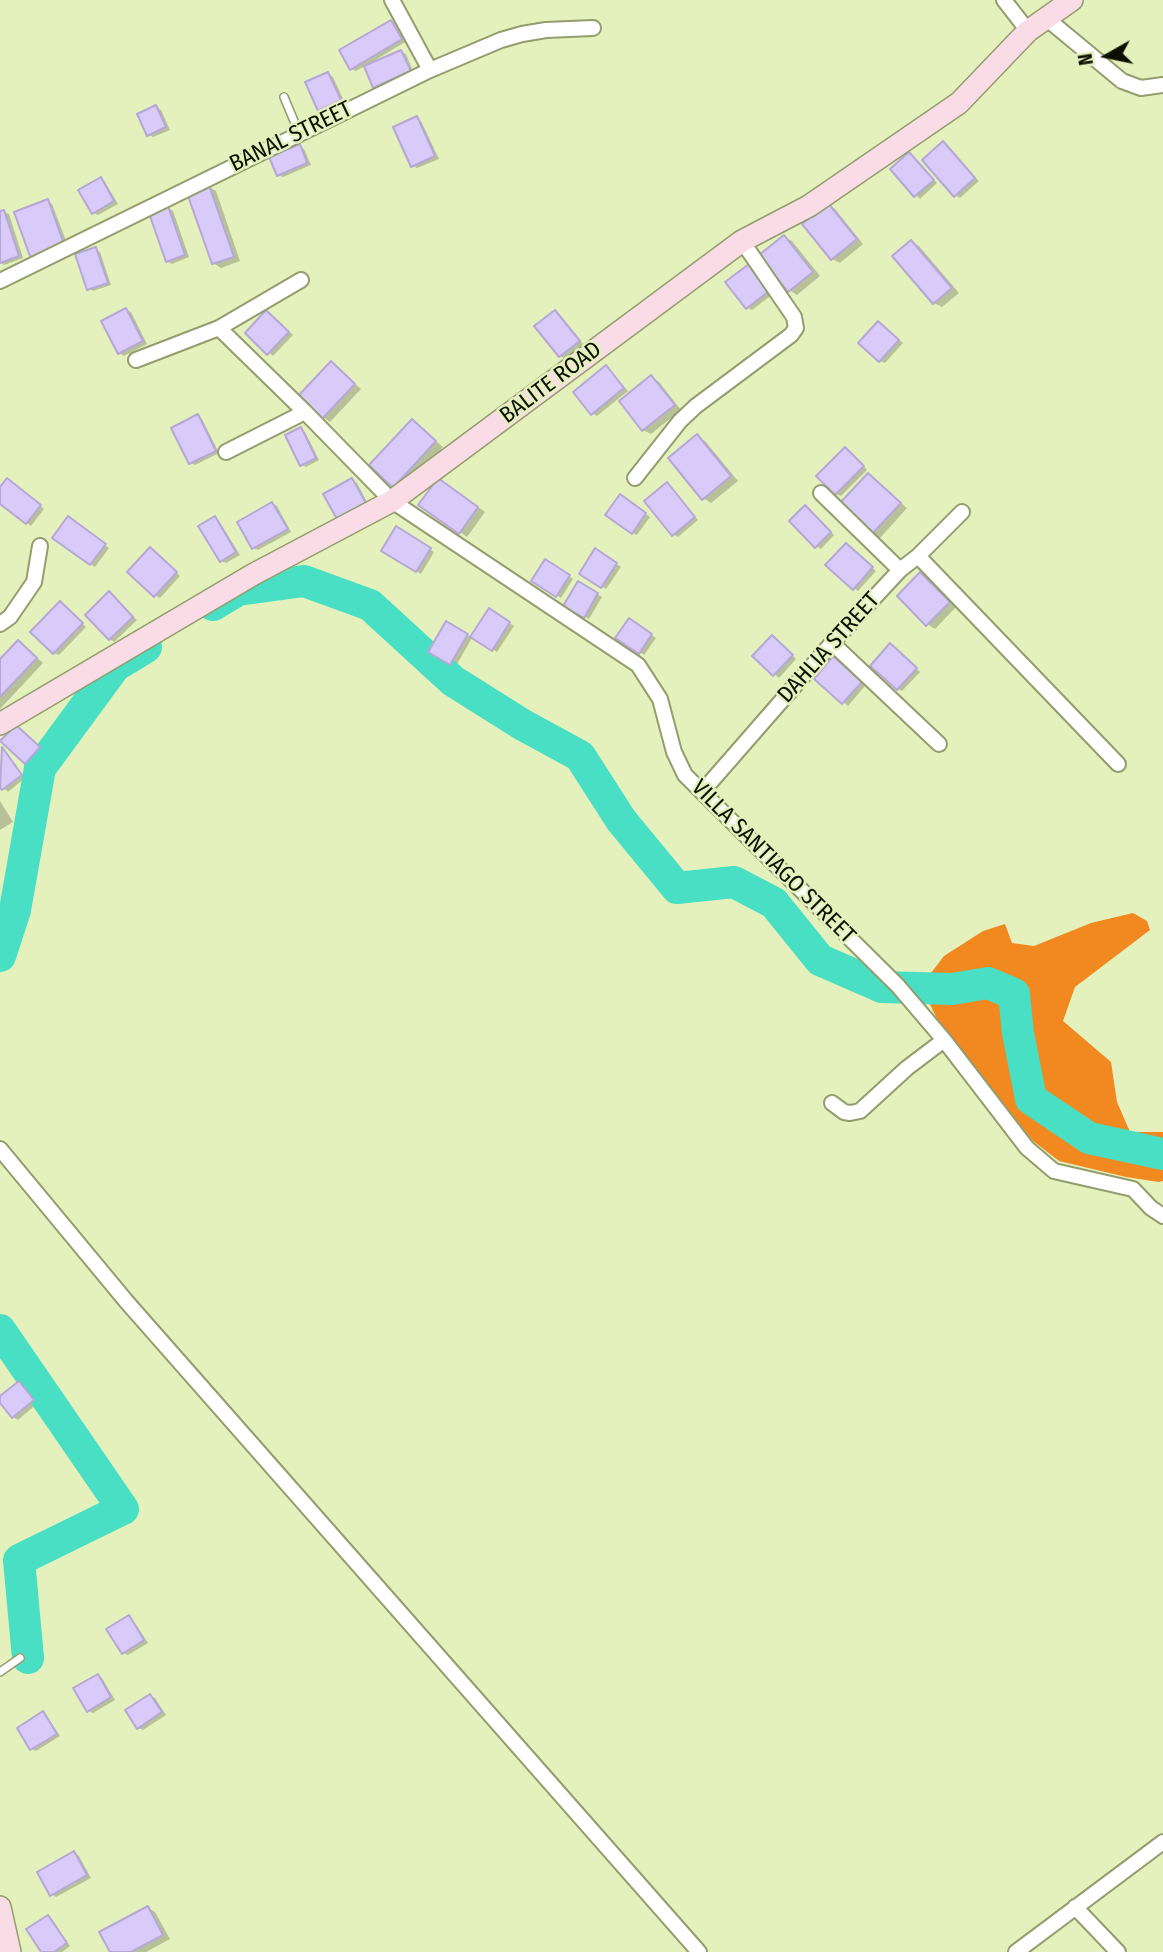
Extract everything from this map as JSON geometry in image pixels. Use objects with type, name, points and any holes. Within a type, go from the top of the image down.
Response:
[{"type":"street","points":[[392,0],[430,70]]},
{"type":"street","points":[[1004,0],[1028,31]]},
{"type":"street","name":"BALITE ROAD","points":[[0,724],[263,569],[391,501],[742,241],[809,206],[959,103],[1028,31],[1072,0]]},
{"type":"street","points":[[1046,18],[1122,82],[1141,88],[1163,85]]},
{"type":"street","name":"BANAL STREET","points":[[0,281],[430,70],[522,34],[593,28]]},
{"type":"street","points":[[635,478],[680,421],[696,406],[791,335],[796,328],[794,317],[742,241]]},
{"type":"street","points":[[136,360],[219,328],[301,280]]},
{"type":"street","name":"VILLA SANTIAGO STREET","points":[[219,328],[391,501],[638,666],[660,699],[674,752],[685,775],[898,986],[1027,1148],[1054,1171],[1133,1189],[1163,1216]]},
{"type":"street","points":[[226,452],[305,412]]},
{"type":"street","points":[[821,493],[900,570]]},
{"type":"street","name":"DAHLIA STREET","points":[[702,792],[832,643],[900,570],[962,512]]},
{"type":"street","points":[[0,624],[10,617],[34,582],[40,546]]},
{"type":"street","points":[[918,556],[1118,764]]},
{"type":"street","points":[[832,643],[939,744]]},
{"type":"street","points":[[832,1103],[844,1112],[860,1111],[907,1068],[944,1041]]},
{"type":"street","points":[[0,1149],[144,1322],[699,1952]]},
{"type":"street","points":[[1016,1952],[1163,1842]]},
{"type":"street","points":[[1075,1907],[1118,1952]]},
{"type":"street","points":[[0,1908],[10,1952]]},
{"type":"lane","points":[[284,97],[299,133]]},
{"type":"lane","points":[[0,1672],[20,1658]]},
{"type":"shaded area","points":[[1133,913],[1147,921],[1150,930],[1075,987],[1063,1021],[1111,1062],[1117,1102],[1130,1132],[1163,1132],[1163,1181],[1159,1182],[1059,1161],[1033,1141],[941,1027],[921,986],[944,956],[983,931],[1005,924],[1012,943],[1034,946],[1091,923]]},
{"type":"building","points":[[391,20],[402,39],[350,70],[339,50]]},
{"type":"building","points":[[401,50],[411,71],[373,88],[364,66]]},
{"type":"building","points":[[328,72],[341,100],[318,111],[305,82]]},
{"type":"building","points":[[156,105],[166,127],[147,136],[137,114]]},
{"type":"building","points":[[417,116],[435,156],[411,167],[393,127]]},
{"type":"building","points":[[943,141],[975,178],[954,197],[922,160]]},
{"type":"building","points":[[300,144],[307,163],[277,176],[269,157]]},
{"type":"building","points":[[909,152],[934,180],[914,197],[890,169]]},
{"type":"building","points":[[101,177],[114,201],[92,214],[78,190]]},
{"type":"building","points":[[209,185],[234,257],[212,264],[187,193]]},
{"type":"building","points":[[48,199],[64,244],[31,259],[14,212]]},
{"type":"building","points":[[828,203],[857,239],[831,260],[802,224]]},
{"type":"building","points":[[168,206],[185,255],[166,262],[149,213]]},
{"type":"building","points":[[4,210],[19,256],[0,263],[0,211]]},
{"type":"building","points":[[784,235],[813,272],[788,292],[759,255]]},
{"type":"building","points":[[911,240],[952,288],[933,304],[892,256]]},
{"type":"building","points":[[96,247],[108,283],[87,290],[75,254]]},
{"type":"building","points":[[749,264],[769,291],[746,309],[725,282]]},
{"type":"building","points":[[126,308],[143,341],[118,354],[101,321]]},
{"type":"building","points":[[266,310],[289,332],[267,355],[245,333]]},
{"type":"building","points":[[555,310],[580,341],[559,357],[534,326]]},
{"type":"building","points":[[878,321],[899,340],[879,362],[858,343]]},
{"type":"building","points":[[331,361],[355,384],[322,419],[298,396]]},
{"type":"building","points":[[606,365],[624,388],[591,415],[573,392]]},
{"type":"building","points":[[651,375],[675,405],[642,431],[619,401]]},
{"type":"building","points":[[198,414],[216,451],[189,464],[171,428]]},
{"type":"building","points":[[412,419],[436,441],[393,488],[369,465]]},
{"type":"building","points":[[301,427],[316,458],[300,466],[285,435]]},
{"type":"building","points":[[697,434],[731,476],[702,500],[668,458]]},
{"type":"building","points":[[845,447],[864,466],[835,495],[816,476]]},
{"type":"building","points":[[868,473],[901,503],[871,535],[839,504]]},
{"type":"building","points":[[7,478],[41,505],[26,524],[0,504],[0,487]]},
{"type":"building","points":[[352,478],[366,503],[337,519],[323,494]]},
{"type":"building","points":[[438,478],[478,507],[459,534],[418,505]]},
{"type":"building","points":[[667,482],[695,517],[672,536],[644,501]]},
{"type":"building","points":[[620,494],[646,513],[632,534],[605,515]]},
{"type":"building","points":[[272,502],[288,529],[252,549],[237,522]]},
{"type":"building","points":[[805,505],[831,532],[815,548],[789,521]]},
{"type":"building","points":[[68,516],[106,544],[90,565],[52,538]]},
{"type":"building","points":[[215,516],[236,552],[220,562],[198,526]]},
{"type":"building","points":[[396,526],[431,548],[416,572],[381,551]]},
{"type":"building","points":[[846,543],[873,567],[853,590],[825,565]]},
{"type":"building","points":[[150,547],[177,572],[154,597],[127,572]]},
{"type":"building","points":[[595,548],[617,563],[601,588],[579,574]]},
{"type":"building","points":[[545,559],[570,575],[556,597],[531,581]]},
{"type":"building","points":[[920,572],[950,602],[926,626],[897,596]]},
{"type":"building","points":[[578,581],[598,593],[584,618],[563,606]]},
{"type":"building","points":[[109,591],[133,617],[109,640],[85,615]]},
{"type":"building","points":[[60,601],[83,623],[53,654],[30,632]]},
{"type":"building","points":[[489,608],[510,622],[492,651],[470,637]]},
{"type":"building","points":[[629,618],[652,634],[639,654],[615,638]]},
{"type":"building","points":[[446,621],[468,634],[450,665],[428,652]]},
{"type":"building","points":[[772,635],[793,655],[773,676],[752,656]]},
{"type":"building","points":[[18,640],[37,658],[0,697],[0,659]]},
{"type":"building","points":[[890,643],[917,668],[897,690],[870,666]]},
{"type":"building","points":[[833,656],[862,682],[842,704],[814,679]]},
{"type":"building","points":[[16,725],[40,747],[25,764],[0,741]]},
{"type":"building","points":[[2,747],[22,775],[2,790],[0,788]]},
{"type":"building","points":[[19,1381],[34,1400],[12,1418],[0,1403],[0,1396]]},
{"type":"building","points":[[129,1615],[144,1640],[122,1654],[106,1629]]},
{"type":"building","points":[[98,1674],[111,1697],[87,1712],[73,1688]]},
{"type":"building","points":[[150,1694],[162,1712],[137,1729],[125,1710]]},
{"type":"building","points":[[43,1711],[57,1734],[30,1750],[17,1728]]},
{"type":"building","points":[[74,1851],[87,1875],[50,1896],[37,1872]]},
{"type":"building","points":[[148,1906],[163,1935],[131,1952],[110,1952],[99,1932]]},
{"type":"building","points":[[48,1915],[67,1943],[54,1952],[41,1952],[26,1929]]},
{"type":"waterway","points":[[213,605],[238,590],[304,581],[370,605],[453,681],[523,725],[580,756],[621,820],[677,888],[734,882],[774,903],[820,960],[882,987],[952,989],[988,983],[1014,994],[1018,1033],[1031,1099],[1089,1138],[1163,1154]]},
{"type":"waterway","points":[[0,956],[15,910],[40,768],[115,666],[146,647]]},
{"type":"waterway","points":[[0,1330],[123,1509],[19,1560],[28,1658]]}]
